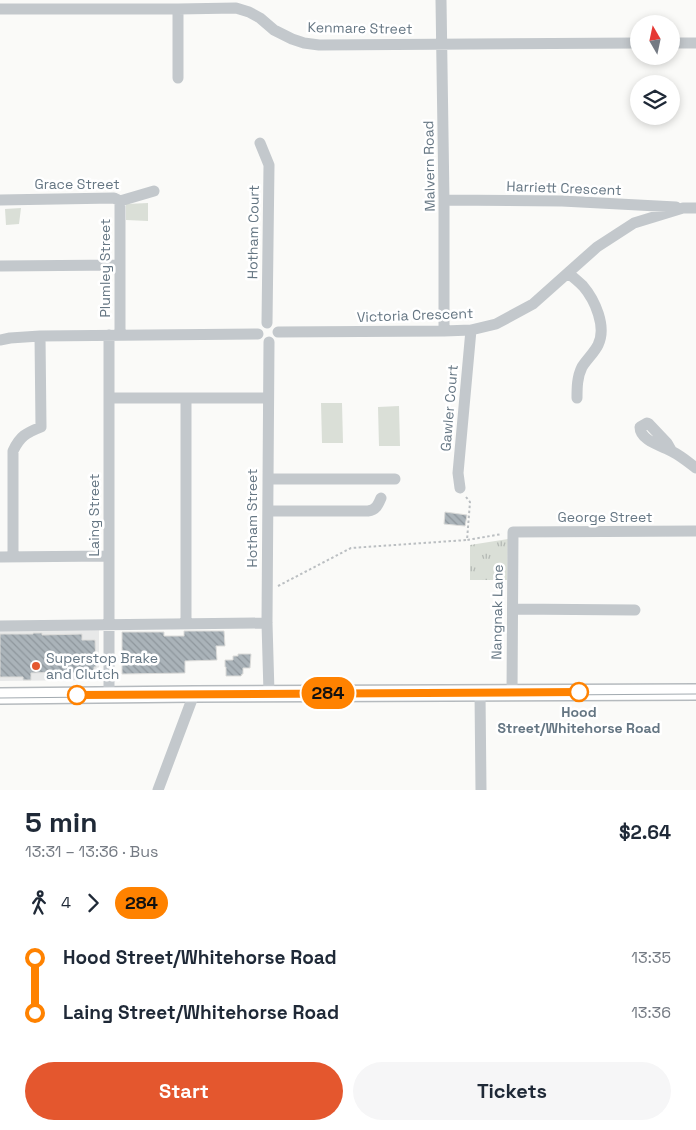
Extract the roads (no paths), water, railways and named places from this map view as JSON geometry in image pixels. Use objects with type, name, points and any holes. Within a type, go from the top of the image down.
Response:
[{"type":"main road","points":[[0,696],[696,692]]},
{"type":"street","name":"Malvern Road","points":[[441,0],[444,332]]},
{"type":"street","name":"Kenmare Street","points":[[0,9],[178,9],[230,4],[260,18],[274,30],[292,39],[319,45],[630,43]]},
{"type":"street","points":[[178,9],[178,78]]},
{"type":"street","points":[[680,43],[696,43]]},
{"type":"street","name":"Hotham Court","points":[[260,143],[269,165],[267,323]]},
{"type":"street","name":"Grace Street","points":[[0,200],[114,198],[120,201],[154,191]]},
{"type":"street","name":"Harriett Crescent","points":[[444,200],[562,201],[682,208]]},
{"type":"street","name":"Plumley Street","points":[[115,335],[120,264],[120,201]]},
{"type":"street","name":"Victoria Crescent","points":[[278,332],[444,332],[470,330],[496,324],[532,304],[597,246],[634,223],[682,208],[696,208]]},
{"type":"street","points":[[0,266],[120,264]]},
{"type":"street","points":[[568,273],[584,288],[593,302],[599,314],[601,331],[597,347],[580,373],[577,398]]},
{"type":"street","points":[[267,323],[275,325],[278,332],[276,339],[269,342],[262,340],[258,334],[261,326],[267,323]]},
{"type":"street","name":"Gawler Court","points":[[460,488],[458,474],[470,330]]},
{"type":"street","points":[[0,340],[40,336],[258,334]]},
{"type":"street","name":"Laing Street","points":[[109,694],[109,398],[115,335]]},
{"type":"street","points":[[13,557],[13,451],[18,440],[26,433],[41,427],[40,336]]},
{"type":"street","name":"Hotham Street","points":[[269,342],[267,591],[269,693]]},
{"type":"street","points":[[109,398],[268,398]]},
{"type":"street","points":[[186,398],[186,624]]},
{"type":"street","points":[[671,450],[696,468]]},
{"type":"street","points":[[268,479],[396,479]]},
{"type":"street","points":[[268,511],[372,511],[382,498]]},
{"type":"street","name":"George Street","points":[[513,532],[696,531]]},
{"type":"street","name":"Nangnak Lane","points":[[512,693],[513,532]]},
{"type":"street","points":[[0,557],[109,556]]},
{"type":"street","points":[[513,609],[635,610]]},
{"type":"street","points":[[0,626],[267,622]]},
{"type":"street","points":[[480,693],[481,790]]},
{"type":"street","points":[[158,790],[194,694]]},
{"type":"tram line","points":[[0,698],[696,694]]},
{"type":"place","name":"Superstop Brake and Clutch","points":[[36,666]]},
{"type":"place","name":"Hood Street/Whitehorse Road","points":[[579,692]]}]
